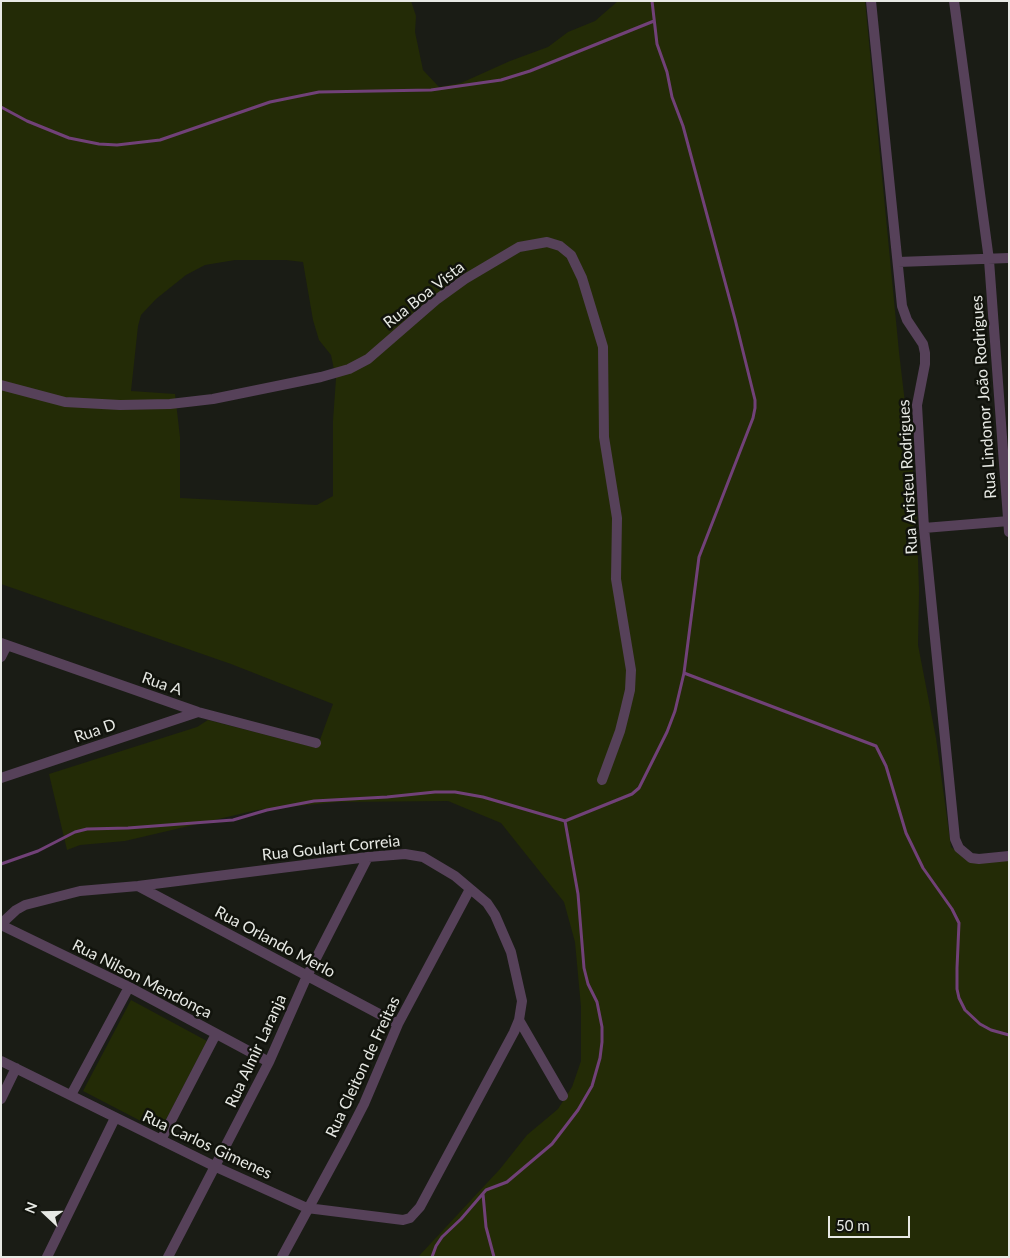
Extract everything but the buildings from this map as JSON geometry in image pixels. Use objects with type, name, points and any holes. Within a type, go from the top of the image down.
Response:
[{"type":"street","name":"Rua Aristeu Rodrigues","points":[[871,1],[902,306],[907,320],[923,344],[925,353],[925,364],[917,405],[924,528],[955,839],[959,848],[971,858],[1009,856]]},
{"type":"street","name":"Rua Lindonor João Rodrigues","points":[[954,1],[989,260],[1009,532]]},
{"type":"street","name":"Rua Boa Vista","points":[[1,385],[65,402],[120,405],[170,404],[213,399],[321,377],[349,370],[368,358],[436,300],[464,280],[519,247],[547,242],[560,246],[571,255],[582,278],[603,348],[604,437],[617,518],[616,579],[631,670],[630,690],[624,718],[602,780]]},
{"type":"street","points":[[898,262],[1009,258]]},
{"type":"street","points":[[924,528],[1008,521]]},
{"type":"street","points":[[1,657],[4,644]]},
{"type":"street","name":"Rua A","points":[[4,644],[198,712],[316,742]]},
{"type":"street","name":"Rua D","points":[[1,778],[198,712]]},
{"type":"street","name":"Rua Goulart Correia","points":[[1,924],[16,910],[30,903],[80,891],[138,886],[405,854],[423,857],[448,871],[487,903],[495,915],[512,952],[522,1001],[519,1020],[420,1207],[410,1218]]},
{"type":"street","name":"Rua Almir Laranja","points":[[168,1257],[269,1062],[307,976],[368,857]]},
{"type":"street","name":"Rua Orlando Merlo","points":[[138,886],[398,1024]]},
{"type":"street","name":"Rua Cleiton de Freitas","points":[[282,1257],[307,1208],[329,1173],[364,1104],[398,1024],[470,888]]},
{"type":"street","name":"Rua Nilson Mendonça","points":[[1,924],[129,987],[269,1062]]},
{"type":"street","points":[[71,1095],[129,987]]},
{"type":"street","points":[[519,1020],[563,1096]]},
{"type":"street","points":[[161,1140],[216,1034]]},
{"type":"street","name":"Rua Carlos Gimenes","points":[[1,1061],[216,1167],[307,1208],[398,1220],[410,1218]]},
{"type":"street","points":[[1,1099],[16,1068]]},
{"type":"street","points":[[47,1257],[116,1118]]},
{"type":"green space","points":[[1,1],[411,1],[416,16],[415,32],[423,70],[439,87],[461,83],[510,61],[548,47],[568,32],[595,21],[618,1],[865,1],[899,352],[916,497],[919,591],[918,645],[936,738],[951,847],[964,857],[1009,858],[1009,1257],[418,1257],[500,1169],[527,1135],[558,1109],[572,1087],[581,1061],[581,1007],[575,942],[564,902],[501,823],[448,801],[338,802],[257,810],[125,841],[80,845],[67,850],[49,774],[197,727],[208,720],[317,748],[333,704],[231,664],[1,584]],"holes":[[[235,260],[303,262],[313,320],[319,340],[331,355],[336,379],[333,421],[333,496],[317,505],[180,498],[180,437],[175,394],[131,391],[138,326],[141,315],[156,299],[186,275],[205,265]]]},
{"type":"green space","points":[[131,1000],[207,1041],[160,1131],[83,1091]]},
{"type":"waterway","points":[[1,864],[38,851],[75,832],[87,829],[128,828],[233,820],[267,810],[314,801],[455,792],[483,797],[565,821],[632,794],[639,788],[667,732],[675,711],[684,673],[699,557],[753,418],[755,408],[755,400],[735,319],[683,126],[672,97],[667,72],[657,44],[652,1]]},
{"type":"waterway","points":[[1,107],[27,121],[69,138],[99,144],[117,145],[160,140],[270,102],[319,92],[431,90],[501,80],[530,71],[654,21]]},
{"type":"waterway","points":[[684,673],[876,746],[886,766],[906,833],[923,868],[952,909],[959,923],[957,968],[959,998],[965,1010],[980,1024],[991,1030],[1009,1035]]},
{"type":"waterway","points":[[432,1257],[442,1237],[461,1219],[486,1190],[507,1182],[552,1144],[578,1110],[592,1086],[600,1058],[602,1027],[597,1002],[588,984],[584,968],[578,894],[565,821]]},
{"type":"waterway","points":[[483,1194],[486,1227],[494,1257]]}]
